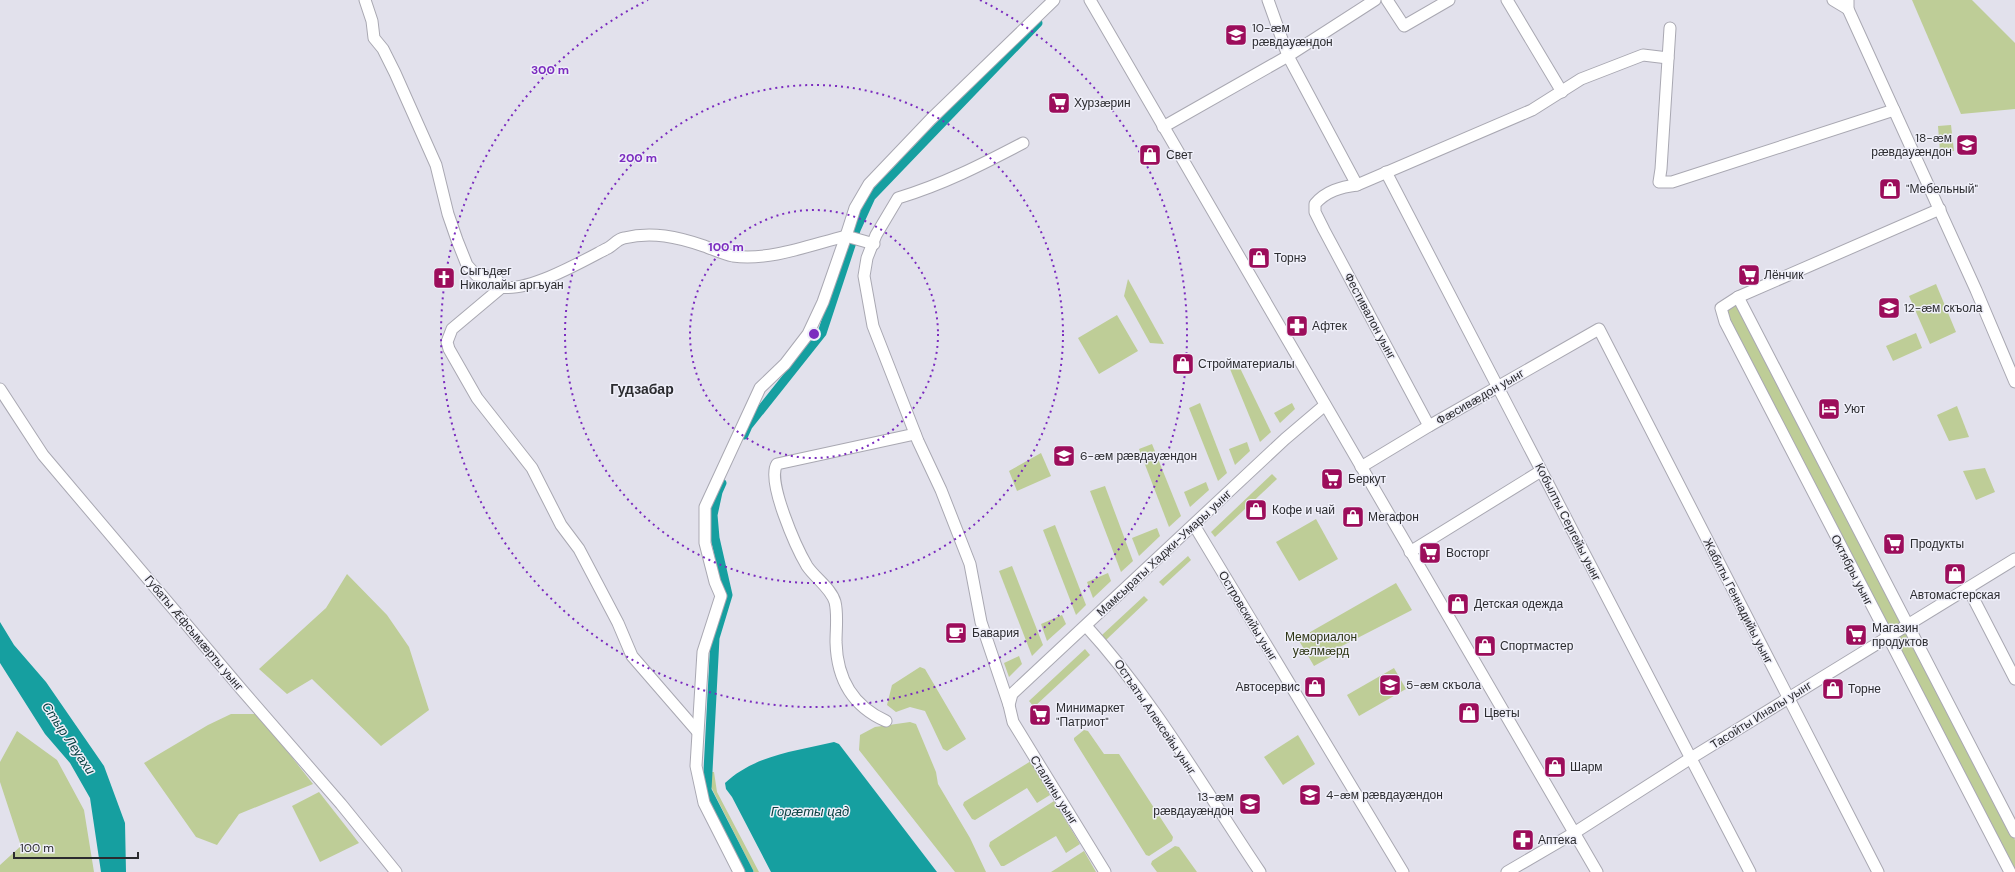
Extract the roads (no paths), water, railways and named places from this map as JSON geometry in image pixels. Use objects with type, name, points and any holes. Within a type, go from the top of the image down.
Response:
[{"type":"street","points":[[364,0],[372,21],[374,38],[383,49],[389,61],[436,165],[448,214],[467,264],[476,275],[495,277],[502,287]]},
{"type":"street","points":[[739,872],[704,803],[696,766],[703,652],[721,596],[715,582],[705,543],[705,507],[760,388],[785,364],[808,334],[823,302],[848,236],[855,208],[869,184],[931,119],[1054,0]]},
{"type":"street","points":[[1090,0],[1597,872]]},
{"type":"street","points":[[1268,0],[1288,56],[1357,185],[1532,110],[1581,79],[1643,55],[1668,58]]},
{"type":"street","points":[[1164,127],[1288,56],[1375,0]]},
{"type":"street","points":[[1387,0],[1404,26],[1449,0]]},
{"type":"street","points":[[1506,0],[1562,92]]},
{"type":"street","points":[[1833,0],[1848,4],[1894,110],[1940,209],[2015,382]]},
{"type":"street","points":[[1670,28],[1659,182],[1672,182],[1894,110]]},
{"type":"street","name":"Сталины уынг","points":[[1023,143],[945,182],[898,198],[870,243],[864,276],[873,326],[915,434],[941,490],[970,564],[980,622],[1009,705],[1013,722],[1105,872]]},
{"type":"street","name":"Кобылты Сергейы уынг","points":[[1386,172],[1750,872]]},
{"type":"street","name":"Фестивалон уынг","points":[[1357,185],[1340,188],[1321,197],[1315,204],[1315,212],[1429,426]]},
{"type":"street","points":[[1738,297],[1940,209]]},
{"type":"street","points":[[697,732],[632,656],[618,623],[579,549],[561,525],[532,468],[477,398],[449,349],[447,342],[452,330],[502,287],[518,286],[556,275],[607,249],[622,238],[662,234],[732,256],[766,255],[848,236],[870,243]]},
{"type":"street","name":"Октябры уынг","points":[[2010,872],[1887,638],[1725,322],[1721,308],[1738,297],[2015,832]]},
{"type":"street","name":"Фæсивæдон уынг","points":[[1361,467],[1429,426],[1599,329]]},
{"type":"street","name":"Жабиты Геннадийы уынг","points":[[1599,329],[1878,872]]},
{"type":"street","name":"Губаты Æфсымæрты уынг","points":[[0,388],[43,455],[341,804],[396,872]]},
{"type":"street","name":"Мамсыраты Хаджи-Умары уынг","points":[[1009,705],[1012,694],[1285,439],[1326,406]]},
{"type":"street","points":[[886,721],[870,714],[858,703],[841,673],[836,650],[835,602],[830,592],[812,573],[802,557],[783,513],[778,497],[774,469],[777,464],[915,434]]},
{"type":"street","points":[[1410,552],[1542,471]]},
{"type":"street","name":"Островскийы уынг","points":[[1194,525],[1403,872]]},
{"type":"street","name":"Тасойты Иналы уынг","points":[[1507,872],[1574,833],[1691,758],[2015,559]]},
{"type":"street","points":[[1968,588],[2015,679]]},
{"type":"street","name":"Остъаты Алексейы уынг","points":[[1086,626],[1115,658],[1145,699],[1260,872]]},
{"type":"water","name":"Стыр Леуахи","points":[[0,622],[14,645],[46,682],[104,766],[125,823],[126,872],[101,872],[90,798],[70,763],[45,734],[0,663]]},
{"type":"water","name":"Горӕты цад","points":[[834,742],[839,744],[937,872],[771,872],[732,797],[726,789],[725,783],[749,766],[776,755]]},
{"type":"waterway","points":[[744,435],[748,426],[822,333],[856,230],[871,197],[1038,23]]},
{"type":"waterway","points":[[722,483],[718,492],[713,515],[715,538],[728,595],[715,638],[707,790],[749,872]]},
{"type":"place","name":"10-æм рӕвдауӕндон","points":[[1236,35]]},
{"type":"place","name":"Хурзæрин","points":[[1059,103]]},
{"type":"place","name":"18-æм рӕвдауӕндон","points":[[1967,145]]},
{"type":"place","name":"Свет","points":[[1150,155]]},
{"type":"place","name":"\"Мебельный\"","points":[[1890,189]]},
{"type":"place","name":"Торнэ","points":[[1259,258]]},
{"type":"place","name":"Лёнчик","points":[[1749,275]]},
{"type":"place","name":"Сыгъдæг Николайы аргъуан","points":[[444,278]]},
{"type":"place","name":"12-æм скъола","points":[[1889,308]]},
{"type":"place","name":"Афтек","points":[[1297,326]]},
{"type":"place","name":"Стройматериалы","points":[[1183,364]]},
{"type":"place","name":"Уют","points":[[1829,409]]},
{"type":"place","name":"6-æм рӕвдауӕндон","points":[[1064,456]]},
{"type":"place","name":"Беркут","points":[[1332,479]]},
{"type":"place","name":"Кофе и чай","points":[[1256,510]]},
{"type":"place","name":"Мегафон","points":[[1353,517]]},
{"type":"place","name":"Продукты","points":[[1894,544]]},
{"type":"place","name":"Восторг","points":[[1430,553]]},
{"type":"place","name":"Автомастерская","points":[[1955,574]]},
{"type":"place","name":"Детская одежда","points":[[1458,604]]},
{"type":"place","name":"Бавария","points":[[956,633]]},
{"type":"place","name":"Магазин продуктов","points":[[1856,635]]},
{"type":"place","name":"Спортмастер","points":[[1485,646]]},
{"type":"place","name":"5-æм скъола","points":[[1390,685]]},
{"type":"place","name":"Автосервис","points":[[1315,687]]},
{"type":"place","name":"Торне","points":[[1833,689]]},
{"type":"place","name":"Цветы","points":[[1469,713]]},
{"type":"place","name":"Минимаркет \"Патриот\"","points":[[1040,715]]},
{"type":"place","name":"Шарм","points":[[1555,767]]},
{"type":"place","name":"4-æм рӕвдауӕндон","points":[[1310,795]]},
{"type":"place","name":"13-æм рӕвдауӕндон","points":[[1250,804]]},
{"type":"place","name":"Аптека","points":[[1523,840]]},
{"type":"district","name":"Гудзабар","points":[[642,389]]},
{"type":"park label","name":"Мемориалон уæлмæрд","points":[[1321,644]]}]
